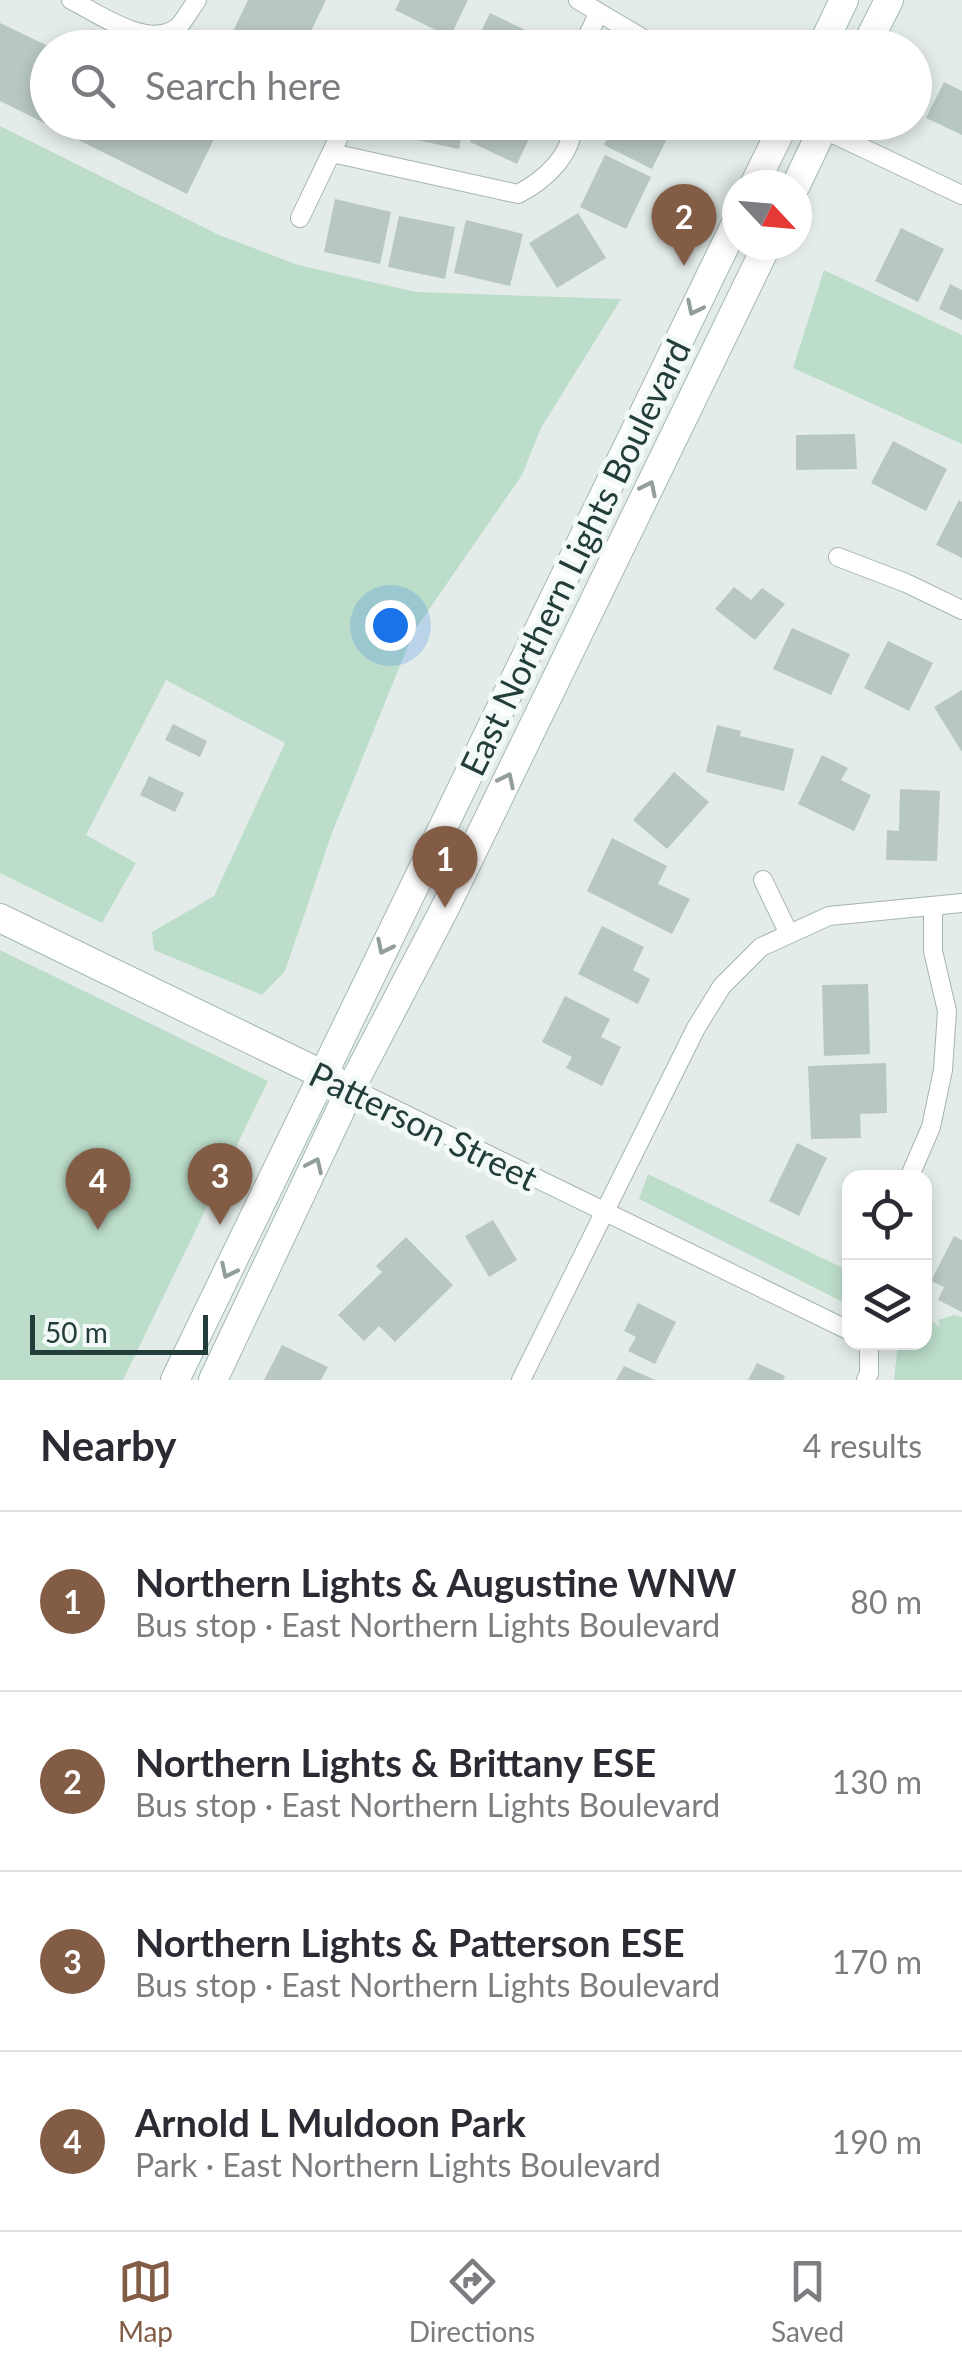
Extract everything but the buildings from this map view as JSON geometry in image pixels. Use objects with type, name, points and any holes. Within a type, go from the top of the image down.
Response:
[{"type":"main road","points":[[830,30],[844,0]]},
{"type":"main road","points":[[874,30],[889,0]]},
{"type":"main road","points":[[761,170],[775,140]]},
{"type":"main road","points":[[802,170],[813,140]]},
{"type":"main road","name":"East Northern Lights Boulevard","points":[[175,1380],[722,251]]},
{"type":"main road","name":"East Northern Lights Boulevard","points":[[214,1380],[351,1088],[445,908],[760,260]]},
{"type":"main road","name":"Patterson Street","points":[[0,918],[351,1088]]},
{"type":"street","points":[[71,0],[134,30]]},
{"type":"street","points":[[172,30],[197,0]]},
{"type":"street","points":[[578,0],[627,30]]},
{"type":"street","points":[[590,30],[598,14]]},
{"type":"street","points":[[300,218],[338,140]]},
{"type":"street","points":[[332,153],[518,194],[535,185],[557,164],[569,140]]},
{"type":"street","points":[[849,140],[962,196]]},
{"type":"street","points":[[838,557],[962,610]]},
{"type":"street","points":[[763,880],[789,934]]},
{"type":"street","points":[[521,1380],[696,1028],[722,986],[761,947],[829,916],[962,904]]},
{"type":"street","points":[[912,1170],[931,1127],[943,1070],[946,1011],[934,951],[933,906]]},
{"type":"street","name":"Patterson Street","points":[[351,1088],[842,1327]]},
{"type":"street","points":[[866,1380],[870,1373],[869,1350]]},
{"type":"green space","points":[[0,126],[219,235],[298,265],[416,292],[621,299],[541,428],[522,475],[414,631],[332,833],[285,971],[262,995],[154,950],[152,932],[214,896],[285,743],[166,680],[86,835],[136,863],[102,923],[0,873]]},
{"type":"green space","points":[[824,270],[962,335],[962,444],[793,368]]},
{"type":"green space","points":[[0,950],[268,1081],[123,1380],[0,1380]]},
{"type":"green space","points":[[648,1174],[842,1268],[842,1301],[639,1199]]},
{"type":"green space","points":[[962,1317],[962,1380],[894,1380],[897,1350],[932,1350],[932,1321],[940,1327],[938,1320]]},
{"type":"place","name":"Northern Lights & Brittany ESE","points":[[684,266]]},
{"type":"place","name":"Northern Lights & Augustine WNW","points":[[445,908]]},
{"type":"place","name":"Northern Lights & Patterson ESE","points":[[220,1225]]},
{"type":"place","name":"Arnold L Muldoon Park","points":[[98,1230]]}]
